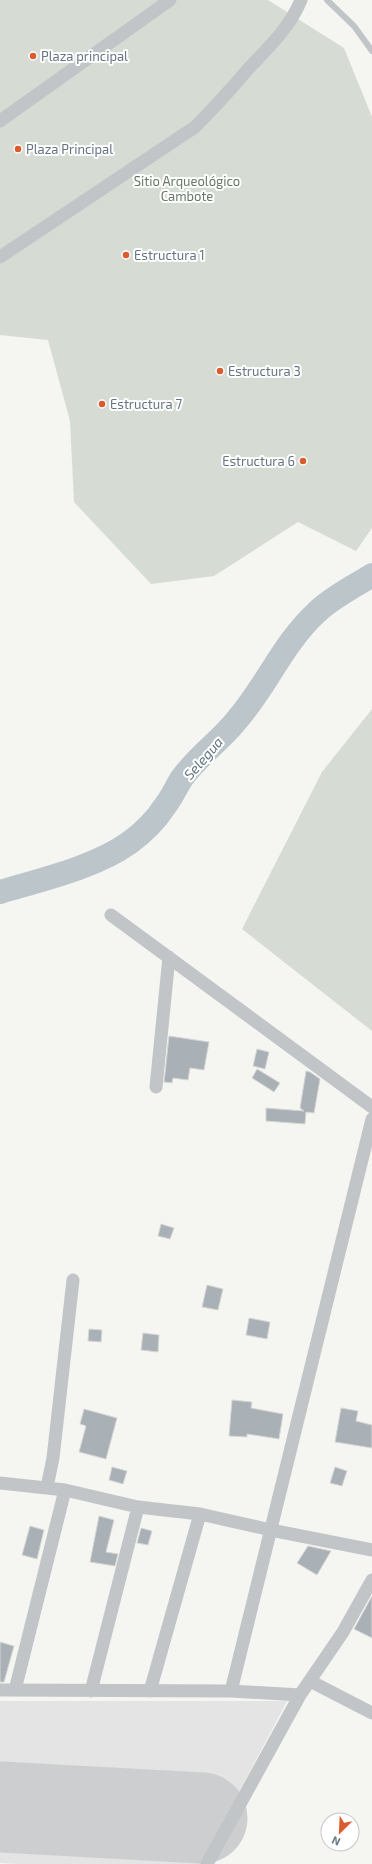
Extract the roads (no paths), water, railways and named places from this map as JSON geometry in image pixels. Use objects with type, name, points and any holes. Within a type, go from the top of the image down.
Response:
[{"type":"street","points":[[0,121],[170,0]]},
{"type":"street","points":[[0,257],[195,126],[214,109],[285,29],[301,0]]},
{"type":"street","points":[[111,915],[372,1107]]},
{"type":"street","points":[[156,1087],[169,958]]},
{"type":"street","points":[[231,1691],[372,1119]]},
{"type":"street","points":[[47,1487],[52,1458],[73,1280]]},
{"type":"street","points":[[0,1483],[47,1487],[138,1507],[200,1514],[372,1550]]},
{"type":"street","points":[[15,1690],[65,1490]]},
{"type":"street","points":[[91,1691],[138,1507]]},
{"type":"street","points":[[150,1691],[200,1514]]},
{"type":"street","points":[[207,1864],[300,1694],[342,1632],[372,1580]]},
{"type":"street","points":[[310,1681],[372,1714]]},
{"type":"street","points":[[0,1690],[231,1691],[300,1694]]},
{"type":"lane","points":[[327,0],[354,26],[372,51]]},
{"type":"waterway","name":"Selegua","points":[[0,892],[50,878],[84,866],[116,852],[139,835],[161,811],[188,770],[230,728],[247,708],[284,651],[305,624],[329,602],[372,575]]},
{"type":"place","name":"Plaza principal","points":[[33,56]]},
{"type":"place","name":"Plaza Principal","points":[[18,149]]},
{"type":"place","name":"Estructura 1","points":[[126,255]]},
{"type":"place","name":"Estructura 3","points":[[220,371]]},
{"type":"place","name":"Estructura 7","points":[[102,404]]},
{"type":"place","name":"Estructura 6","points":[[303,461]]},
{"type":"park label","name":"Sitio Arqueológico Cambote","points":[[187,188]]}]
